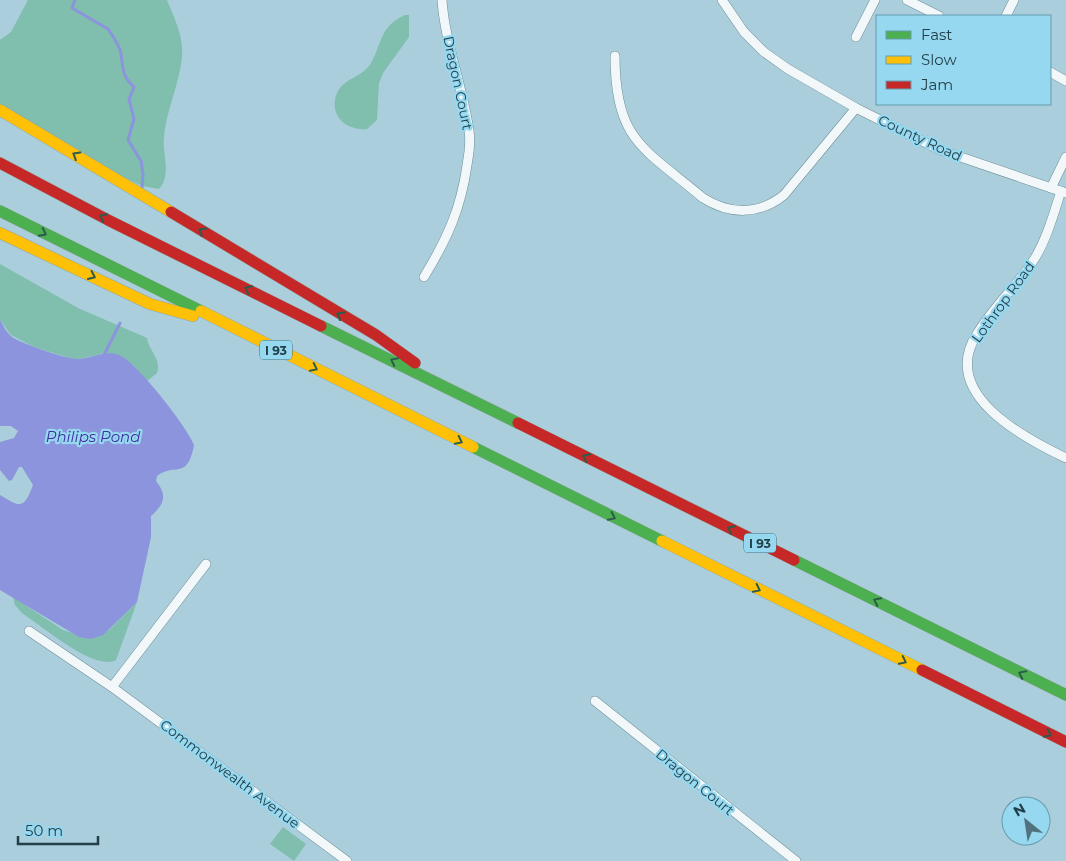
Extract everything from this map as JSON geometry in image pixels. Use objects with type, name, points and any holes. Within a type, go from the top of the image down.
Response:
[{"type":"highway","points":[[0,110],[322,305],[376,335],[453,391]]},
{"type":"highway","name":"I 93","points":[[0,163],[453,391],[1066,695]]},
{"type":"highway","name":"I 93","points":[[0,211],[1066,742]]},
{"type":"highway","points":[[0,234],[150,304],[235,329]]},
{"type":"street","name":"Dragon Court","points":[[424,277],[456,216],[466,178],[470,145],[468,121],[445,22],[442,0]]},
{"type":"street","name":"County Road","points":[[722,0],[744,32],[764,52],[788,69],[856,108],[940,150],[1064,192]]},
{"type":"street","points":[[856,37],[875,0]]},
{"type":"street","points":[[906,0],[937,15]]},
{"type":"street","points":[[1006,15],[1014,0]]},
{"type":"street","points":[[616,56],[619,104],[633,138],[703,198],[714,204],[735,210],[756,210],[776,202],[784,195],[856,108]]},
{"type":"street","points":[[1051,72],[1066,80]]},
{"type":"street","points":[[1051,188],[1066,157]]},
{"type":"street","name":"Lothrop Road","points":[[1064,192],[1036,256],[977,333],[970,346],[967,369],[974,390],[992,411],[1031,440],[1066,458]]},
{"type":"street","points":[[112,687],[206,564]]},
{"type":"street","name":"Commonwealth Avenue","points":[[29,631],[112,687],[347,861]]},
{"type":"street","name":"Dragon Court","points":[[595,701],[796,861]]},
{"type":"green space","points":[[28,0],[167,0],[180,35],[182,57],[178,80],[165,126],[166,171],[163,184],[159,189],[142,186],[0,117],[0,40],[11,32]]},
{"type":"green space","points":[[405,15],[409,15],[409,37],[383,73],[379,83],[377,120],[367,129],[359,129],[346,124],[337,115],[335,101],[337,93],[344,84],[368,68],[386,30]]},
{"type":"green space","points":[[0,264],[78,308],[147,338],[157,360],[157,373],[147,381],[134,366],[104,353],[76,360],[34,347],[11,335],[0,320]]},
{"type":"green space","points":[[13,597],[63,630],[91,639],[109,630],[137,602],[116,660],[107,662],[95,660],[82,654],[55,637],[22,613],[15,605]]},
{"type":"green space","points":[[283,827],[306,844],[294,861],[270,844]]},
{"type":"water","name":"Philips Pond","points":[[0,320],[11,336],[33,347],[55,354],[79,359],[109,353],[119,355],[127,360],[160,396],[182,424],[194,445],[188,463],[184,467],[164,472],[157,476],[156,481],[162,491],[163,500],[159,508],[151,516],[151,537],[137,602],[103,635],[91,639],[79,637],[0,590],[0,495],[17,504],[21,504],[27,499],[33,485],[22,467],[19,467],[12,480],[9,481],[0,470],[0,442],[14,438],[18,431],[11,426],[0,426]]},
{"type":"waterway","points":[[75,0],[72,8],[108,29],[118,44],[125,76],[134,87],[129,99],[134,119],[128,140],[141,161],[143,174],[142,188]]},
{"type":"waterway","points":[[103,357],[120,323]]},
{"type":"traffic: fast","points":[[0,211],[201,311]]},
{"type":"traffic: fast","points":[[321,326],[518,423]]},
{"type":"traffic: fast","points":[[473,447],[662,541]]},
{"type":"traffic: fast","points":[[794,560],[1066,695]]},
{"type":"traffic: slow","points":[[0,110],[171,212]]},
{"type":"traffic: slow","points":[[0,233],[150,304],[193,316]]},
{"type":"traffic: slow","points":[[201,311],[473,447]]},
{"type":"traffic: slow","points":[[662,541],[922,670]]},
{"type":"traffic: jam","points":[[0,163],[108,220],[321,326]]},
{"type":"traffic: jam","points":[[171,212],[376,335],[415,363]]},
{"type":"traffic: jam","points":[[518,423],[794,560]]},
{"type":"traffic: jam","points":[[922,670],[1066,742]]}]
